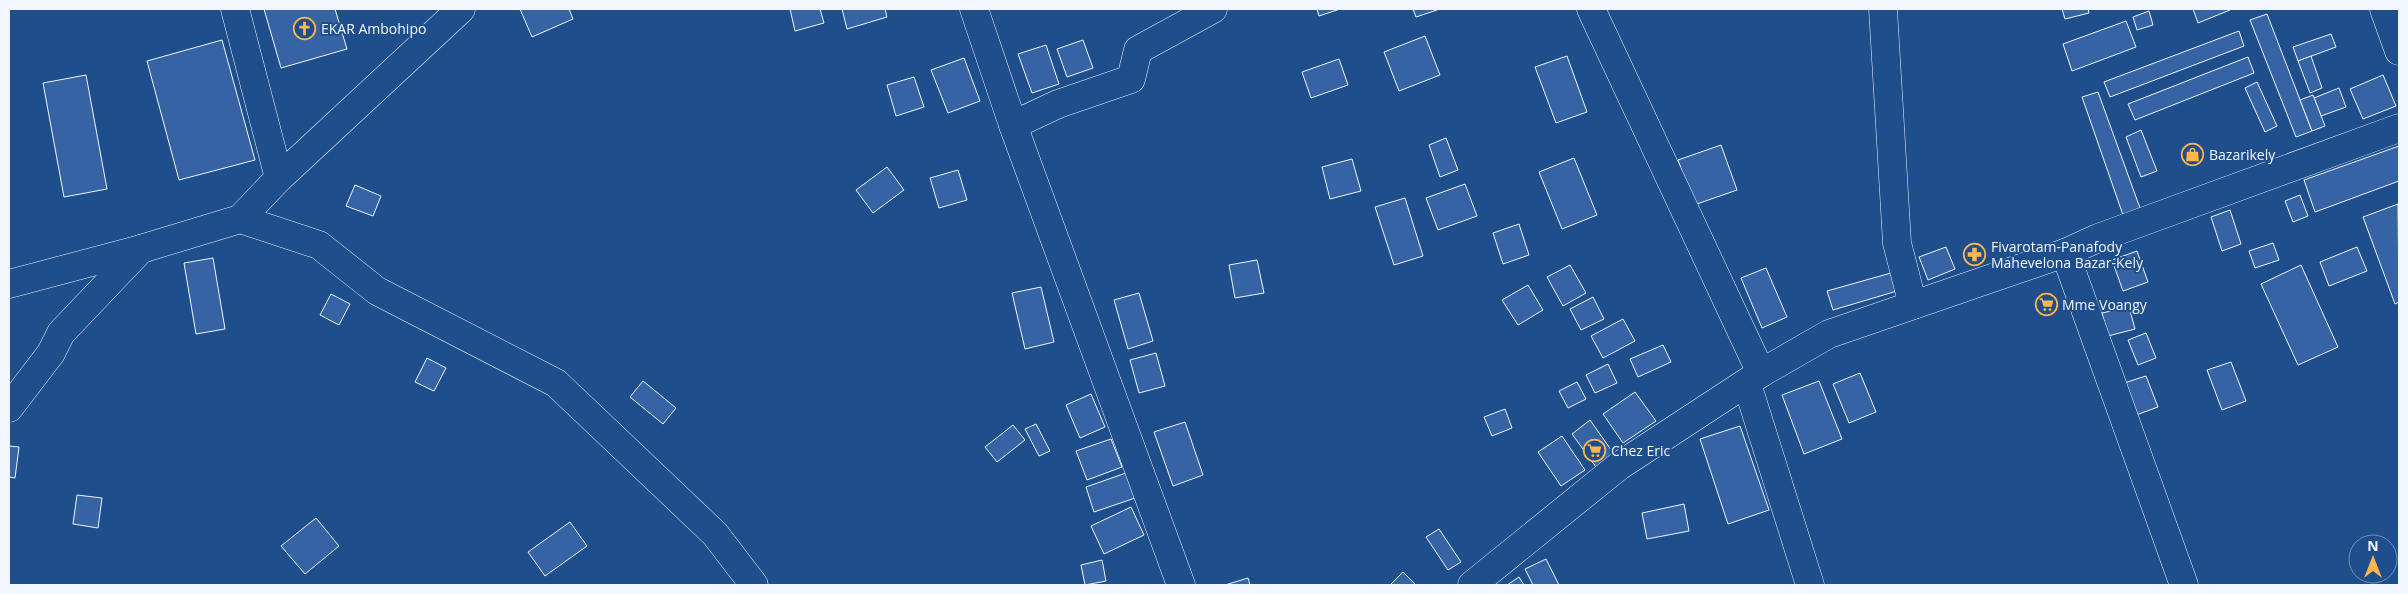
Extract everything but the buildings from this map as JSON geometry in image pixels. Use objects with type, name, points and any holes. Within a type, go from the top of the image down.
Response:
[{"type":"street","points":[[235,9],[279,178]]},
{"type":"street","points":[[9,284],[141,249],[240,219],[279,178],[461,9]]},
{"type":"street","points":[[974,9],[1013,125],[1182,585]]},
{"type":"street","points":[[1013,125],[1058,104],[1131,79],[1138,50],[1213,9]]},
{"type":"street","points":[[1591,9],[1754,378],[1810,585]]},
{"type":"street","points":[[1884,9],[1897,242],[1913,305]]},
{"type":"street","points":[[2384,9],[2399,51]]},
{"type":"street","points":[[1472,585],[1619,466],[1754,378],[1829,334],[2065,253],[2098,238],[2399,128]]},
{"type":"street","points":[[240,219],[319,245],[377,291],[556,383],[715,534],[754,585]]},
{"type":"street","points":[[9,408],[51,353],[61,333],[141,249]]},
{"type":"street","points":[[2065,253],[2184,585]]},
{"type":"place","name":"EKAR Ambohipo","points":[[305,29]]},
{"type":"place","name":"Bazarikely","points":[[2193,155]]},
{"type":"place","name":"Fivarotam-Panafody Mahevelona Bazar-Kely","points":[[1975,255]]},
{"type":"place","name":"Mme Voangy","points":[[2046,305]]},
{"type":"place","name":"Chez Eric","points":[[1595,451]]}]
